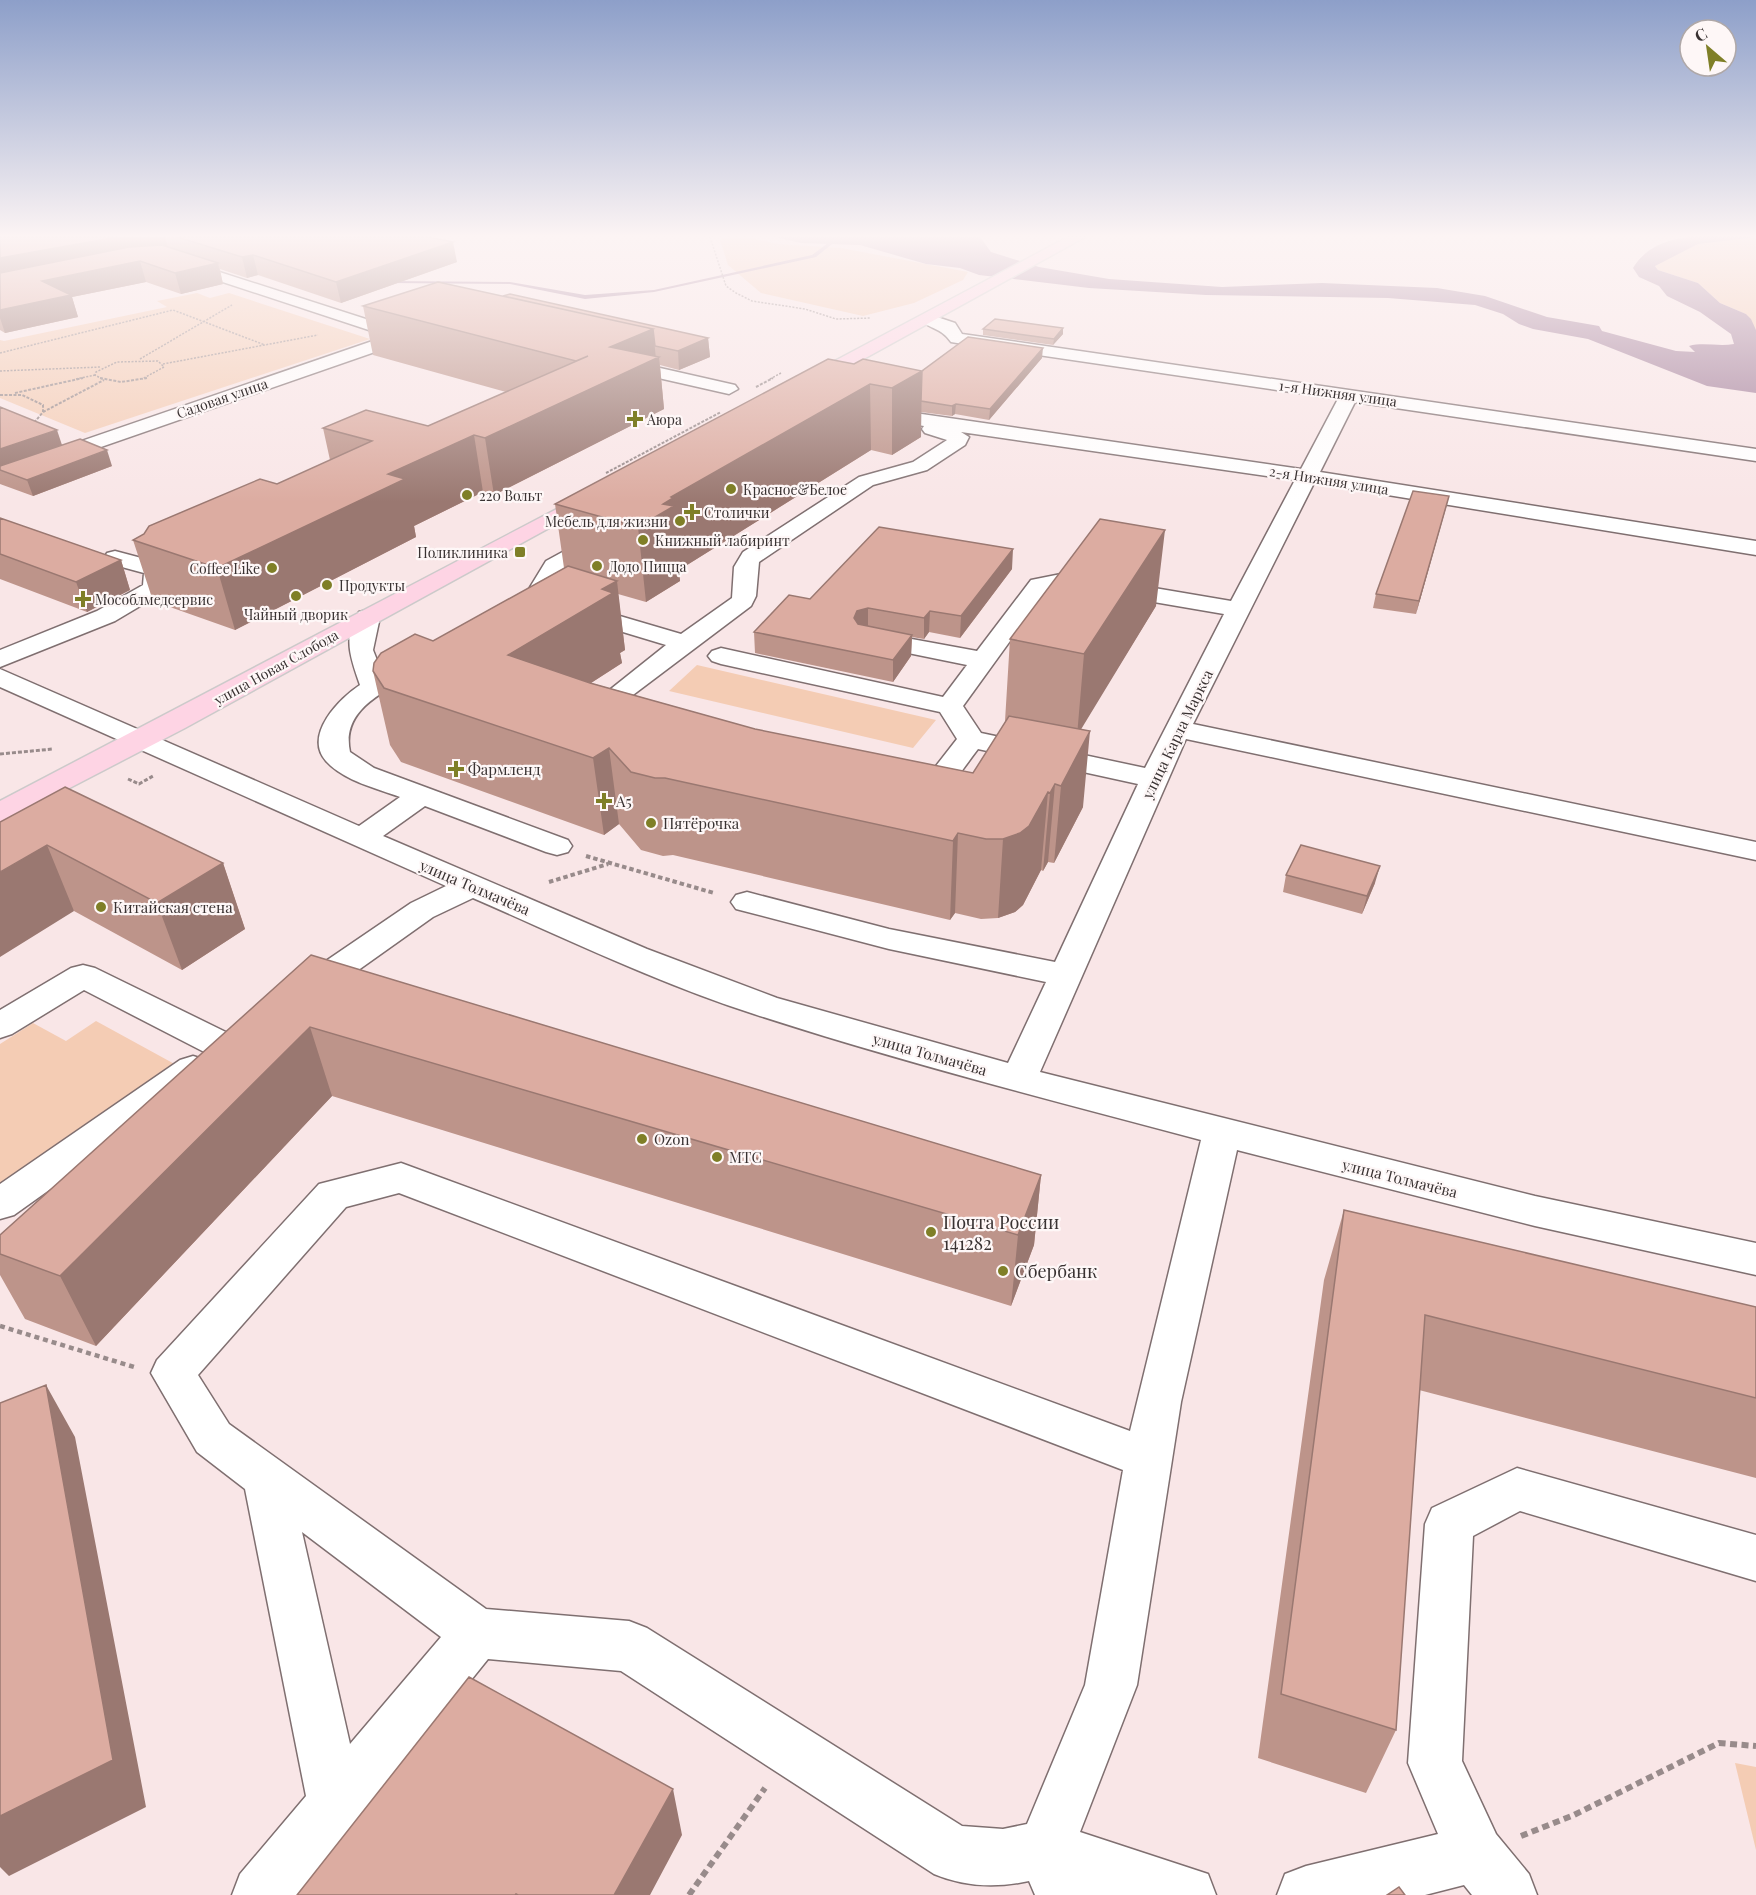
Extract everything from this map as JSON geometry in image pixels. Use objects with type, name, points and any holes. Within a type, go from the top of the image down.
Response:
[{"type":"main road","points":[[783,396],[916,325]]},
{"type":"main road","name":"улица Новая Слобода","points":[[0,813],[141,740],[609,488]]},
{"type":"street","points":[[371,325],[403,336]]},
{"type":"street","name":"1-я Нижняя улица","points":[[945,325],[949,327],[957,338],[1756,454]]},
{"type":"street","name":"Садовая улица","points":[[0,476],[424,329]]},
{"type":"street","points":[[597,358],[729,389]]},
{"type":"street","name":"улица Карла Маркса","points":[[1019,1079],[1177,729],[1349,395]]},
{"type":"street","name":"2-я Нижняя улица","points":[[685,643],[743,602],[746,595],[745,568],[752,557],[866,481],[920,466],[958,441],[959,437],[952,434],[892,418],[1306,476],[1756,548]]},
{"type":"street","points":[[616,529],[554,566],[526,603],[685,643]]},
{"type":"street","points":[[0,659],[106,616],[154,588],[156,568],[115,558]]},
{"type":"street","points":[[950,706],[1039,585],[1051,580],[1066,580],[1238,609]]},
{"type":"street","points":[[368,617],[360,650],[375,688]]},
{"type":"street","points":[[868,638],[983,660]]},
{"type":"street","points":[[636,730],[613,724],[601,716],[604,704],[685,643]]},
{"type":"street","points":[[435,654],[375,688],[351,705],[339,720],[334,738],[337,756],[364,774],[557,846]]},
{"type":"street","points":[[721,656],[950,706],[971,739],[1155,779]]},
{"type":"street","name":"улица Толмачёва","points":[[0,677],[361,838],[635,956],[765,1006],[1019,1079],[1222,1132],[1535,1211],[1756,1259]]},
{"type":"street","points":[[1177,729],[1756,851]]},
{"type":"street","points":[[888,796],[913,795],[935,786],[971,739]]},
{"type":"street","points":[[361,838],[422,795]]},
{"type":"street","points":[[284,1006],[422,910],[472,885]]},
{"type":"street","points":[[747,902],[888,939],[1066,975]]},
{"type":"street","points":[[0,1026],[83,976],[225,1047]]},
{"type":"street","points":[[0,1204],[254,1027]]},
{"type":"street","points":[[1054,1872],[1111,1685],[1158,1402],[1203,1224],[1204,1204],[1222,1132]]},
{"type":"street","points":[[1149,1459],[401,1178],[333,1195],[173,1373],[213,1438],[477,1634],[629,1646],[954,1854],[1003,1858],[1054,1872],[1186,1895]]},
{"type":"street","points":[[266,1477],[336,1805]]},
{"type":"street","points":[[1306,1895],[1492,1874],[1435,1763],[1449,1524],[1517,1489],[1756,1558]]},
{"type":"street","points":[[261,1895],[477,1634]]},
{"type":"path","points":[[0,353],[111,325]]},
{"type":"path","points":[[0,371],[104,367],[140,360],[197,325]]},
{"type":"path","points":[[215,325],[265,345]]},
{"type":"path","points":[[140,360],[163,364],[368,325]]},
{"type":"path","points":[[95,375],[104,380],[124,381],[147,378],[162,371],[163,364]]},
{"type":"path","points":[[0,395],[95,375],[104,367]]},
{"type":"path","points":[[26,428],[43,412],[104,380]]},
{"type":"path","points":[[11,394],[34,399],[43,405],[43,412]]},
{"type":"path","points":[[0,754],[57,749]]},
{"type":"path","points":[[557,846],[608,864],[747,902]]},
{"type":"path","points":[[549,882],[608,864]]},
{"type":"path","points":[[0,1326],[157,1374],[173,1373]]},
{"type":"path","points":[[1492,1874],[1575,1815],[1719,1743],[1756,1746]]},
{"type":"path","points":[[689,1895],[792,1750]]},
{"type":"shaded area","points":[[79,325],[328,325],[370,339],[85,433],[0,398],[0,340]]},
{"type":"shaded area","points":[[1523,325],[1596,325],[1602,331],[1676,351],[1695,352],[1689,346],[1734,344],[1731,334],[1719,325],[1754,325],[1756,330],[1756,393],[1707,386],[1588,339]]},
{"type":"shaded area","points":[[697,665],[936,720],[913,748],[669,691]]},
{"type":"shaded area","points":[[96,1021],[180,1067],[0,1187],[0,1044],[33,1023],[66,1041]]},
{"type":"shaded area","points":[[1735,1763],[1756,1767],[1756,1850]]},
{"type":"building","points":[[438,325],[637,325],[653,329],[610,347],[659,357],[485,438],[474,435],[388,474],[405,479],[217,568],[133,540],[144,534],[149,526],[260,479],[277,484],[372,441],[323,428],[366,410],[428,426],[588,356],[576,361]]},
{"type":"building","points":[[637,325],[651,325],[708,338],[678,351],[655,346],[653,329]]},
{"type":"building","points":[[987,325],[1044,325],[1063,328],[1054,339],[983,329]]},
{"type":"building","points":[[968,337],[1043,348],[990,409],[921,401],[922,371]]},
{"type":"building","points":[[828,359],[854,364],[863,359],[922,371],[892,388],[870,384],[671,497],[673,498],[663,504],[674,506],[638,527],[555,504]]},
{"type":"building","points":[[0,407],[57,430],[0,449]]},
{"type":"building","points":[[80,439],[107,450],[27,480],[0,470],[0,466]]},
{"type":"building","points":[[1413,491],[1449,496],[1419,601],[1376,594]]},
{"type":"building","points":[[0,518],[121,560],[76,582],[0,554]]},
{"type":"building","points":[[1100,519],[1165,530],[1084,654],[1010,639]]},
{"type":"building","points":[[879,527],[1013,549],[961,616],[930,611],[924,618],[868,608],[857,611],[854,618],[858,624],[912,635],[893,660],[754,632],[789,595],[810,599]]},
{"type":"building","points":[[568,566],[617,581],[602,589],[613,593],[508,655],[590,683],[755,729],[973,773],[1009,716],[1090,731],[1061,786],[1055,784],[1050,793],[1048,792],[1029,826],[1020,833],[1003,839],[986,839],[958,833],[953,841],[631,772],[609,748],[593,758],[384,688],[373,671],[374,663],[381,653],[415,634],[433,641]]},
{"type":"building","points":[[65,787],[223,863],[157,903],[47,845],[0,872],[0,822]]},
{"type":"building","points":[[1301,845],[1380,866],[1367,896],[1286,875]]},
{"type":"building","points":[[311,955],[1041,1175],[1018,1235],[310,1027],[60,1276],[0,1254],[0,1235]]},
{"type":"building","points":[[1344,1210],[1756,1307],[1756,1398],[1425,1315],[1396,1730],[1281,1694]]},
{"type":"building","points":[[46,1385],[113,1760],[0,1816],[0,1403]]},
{"type":"building","points":[[469,1677],[673,1789],[614,1895],[297,1895]]},
{"type":"building","points":[[1399,1887],[1405,1895],[1387,1895]]},
{"type":"place","name":"Аюра","points":[[635,419]]},
{"type":"place","name":"Красное&Белое","points":[[731,489]]},
{"type":"place","name":"220 Вольт","points":[[467,495]]},
{"type":"place","name":"Столички","points":[[692,512]]},
{"type":"place","name":"Мебель для жизни","points":[[680,521]]},
{"type":"place","name":"Книжный лабиринт","points":[[643,540]]},
{"type":"place","name":"Поликлиника","points":[[520,552]]},
{"type":"place","name":"Додо Пицца","points":[[597,566]]},
{"type":"place","name":"Coffee Like","points":[[272,568]]},
{"type":"place","name":"Продукты","points":[[327,585]]},
{"type":"place","name":"Чайный дворик","points":[[296,596]]},
{"type":"place","name":"Мособлмедсервис","points":[[83,599]]},
{"type":"place","name":"Фармленд","points":[[456,769]]},
{"type":"place","name":"А5","points":[[604,801]]},
{"type":"place","name":"Пятёрочка","points":[[651,823]]},
{"type":"place","name":"Китайская стена","points":[[101,907]]},
{"type":"place","name":"Ozon","points":[[642,1139]]},
{"type":"place","name":"МТС","points":[[717,1157]]},
{"type":"place","name":"Почта России 141282","points":[[931,1232]]},
{"type":"place","name":"Сбербанк","points":[[1003,1271]]}]
